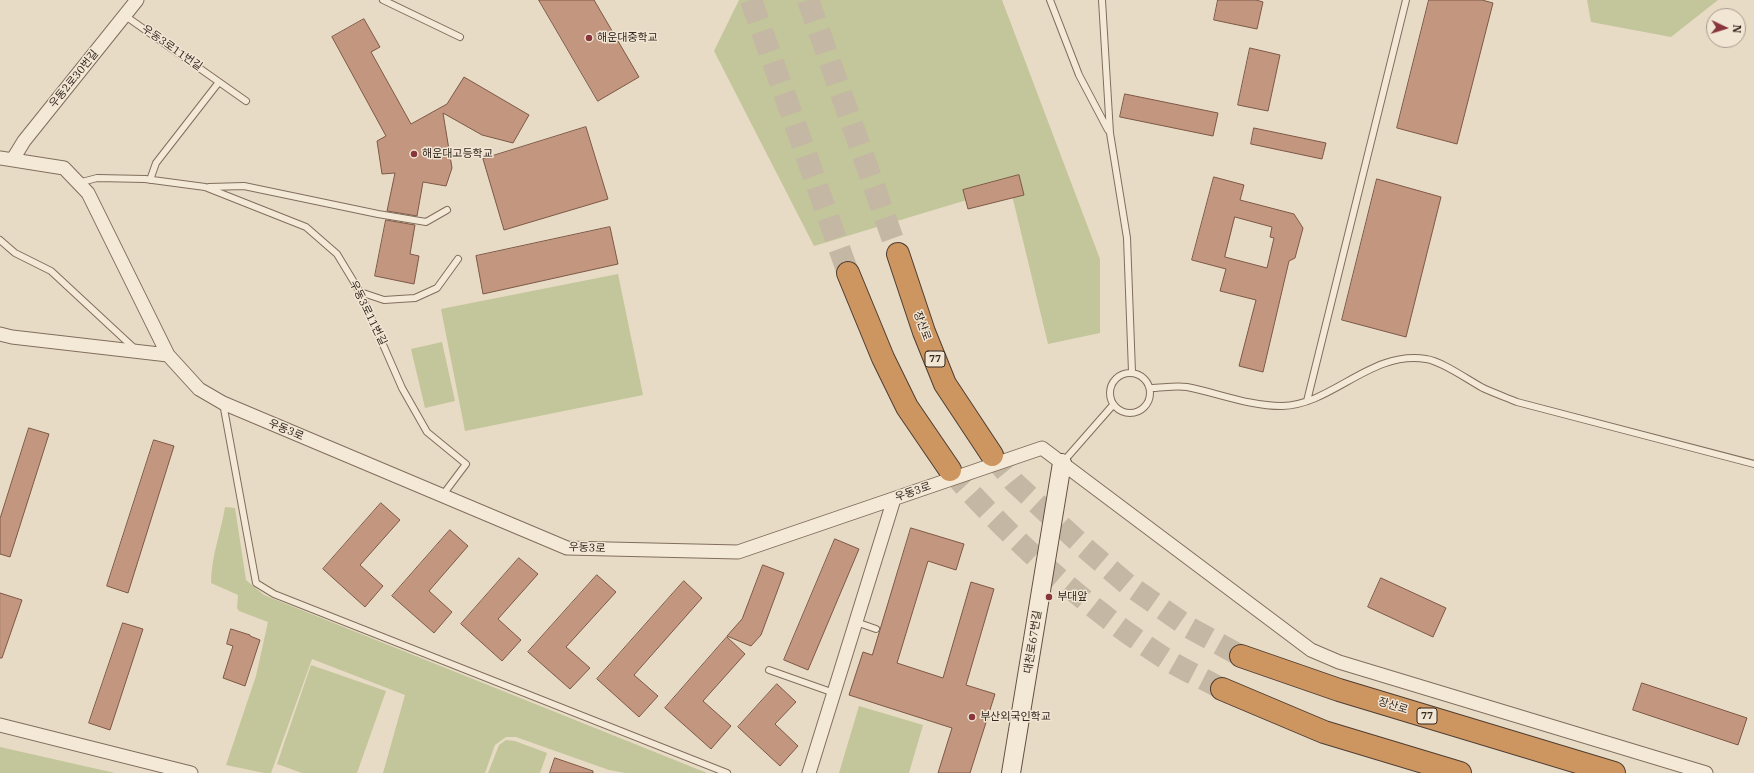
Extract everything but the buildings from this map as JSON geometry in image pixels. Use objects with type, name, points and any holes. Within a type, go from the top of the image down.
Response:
[{"type":"highway","name":"장산로","points":[[898,254],[924,332],[945,384],[992,455]]},
{"type":"highway","points":[[848,273],[883,358],[907,407],[950,470]]},
{"type":"highway","name":"장산로","points":[[1241,656],[1339,690],[1614,773]]},
{"type":"highway","points":[[1222,689],[1324,732],[1460,773]]},
{"type":"street","name":"우동2로30번길","points":[[13,159],[24,141],[137,0]]},
{"type":"street","points":[[0,158],[64,168],[88,193],[168,355]]},
{"type":"street","points":[[0,334],[12,337],[168,355]]},
{"type":"street","name":"우동3로","points":[[168,355],[199,389],[223,403],[567,548],[738,552],[1042,448],[1062,463]]},
{"type":"street","points":[[1062,463],[1312,650],[1339,662],[1706,773]]},
{"type":"street","name":"대천로67번길","points":[[1011,773],[1062,463]]},
{"type":"street","points":[[809,773],[894,499]]},
{"type":"street","points":[[0,725],[191,773]]},
{"type":"lane","points":[[382,0],[460,37]]},
{"type":"lane","points":[[1050,0],[1079,75],[1110,133]]},
{"type":"lane","points":[[1102,0],[1110,133],[1127,238],[1132,372]]},
{"type":"lane","points":[[1307,401],[1406,0]]},
{"type":"lane","name":"우동3로11번길","points":[[124,15],[246,101]]},
{"type":"lane","points":[[150,180],[156,162],[219,82]]},
{"type":"lane","name":"우동3로11번길","points":[[78,183],[97,178],[150,180],[205,187],[306,227],[337,254],[360,292],[402,388],[427,432],[466,464],[442,496]]},
{"type":"lane","points":[[205,187],[244,186],[378,214],[426,222],[447,210]]},
{"type":"lane","points":[[0,240],[15,253],[51,271],[138,352]]},
{"type":"lane","points":[[360,292],[384,300],[414,298],[437,288],[458,259]]},
{"type":"lane","points":[[1150,388],[1185,387],[1256,404],[1283,406],[1307,401],[1377,365],[1404,358],[1427,359],[1449,368],[1485,389],[1516,402],[1754,464]]},
{"type":"lane","points":[[1132,372],[1144,377],[1150,388],[1148,402],[1138,412],[1132,413],[1125,413],[1113,405],[1109,392],[1114,380],[1119,375],[1132,372]]},
{"type":"lane","points":[[223,403],[256,582],[282,597],[727,773]]},
{"type":"lane","points":[[1062,463],[1113,405]]},
{"type":"lane","points":[[856,622],[876,629]]},
{"type":"lane","points":[[769,670],[834,694]]},
{"type":"green space","points":[[739,0],[1002,0],[1100,259],[1100,333],[1048,344],[1010,187],[814,246],[714,51]]},
{"type":"green space","points":[[1587,0],[1718,0],[1671,37],[1591,22]]},
{"type":"green space","points":[[618,274],[643,395],[465,431],[441,309]]},
{"type":"green space","points":[[442,342],[455,401],[425,408],[411,349]]},
{"type":"green space","points":[[225,507],[235,508],[246,580],[264,595],[707,773],[625,773],[609,770],[516,737],[506,737],[495,745],[485,773],[383,773],[405,695],[312,659],[271,773],[264,773],[226,765],[256,676],[268,622],[239,611],[237,608],[238,595],[211,583],[214,554]]},
{"type":"green space","points":[[311,665],[386,691],[357,773],[302,773],[277,764]]},
{"type":"green space","points":[[859,706],[923,725],[909,773],[839,773]]},
{"type":"green space","points":[[506,740],[515,741],[547,753],[540,773],[488,773],[499,745]]},
{"type":"green space","points":[[0,747],[115,773],[0,773]]},
{"type":"tunnel","points":[[751,0],[848,273]]},
{"type":"tunnel","points":[[808,0],[898,254]]},
{"type":"tunnel","points":[[992,455],[1014,482],[1085,548],[1127,584],[1190,628],[1241,656]]},
{"type":"tunnel","points":[[950,470],[1025,548],[1079,596],[1107,618],[1166,659],[1222,689]]},
{"type":"place","name":"해운대중학교","points":[[589,38]]},
{"type":"place","name":"해운대고등학교","points":[[414,154]]},
{"type":"place","name":"부대앞","points":[[1049,597]]},
{"type":"place","name":"부산외국인학교","points":[[972,717]]}]
